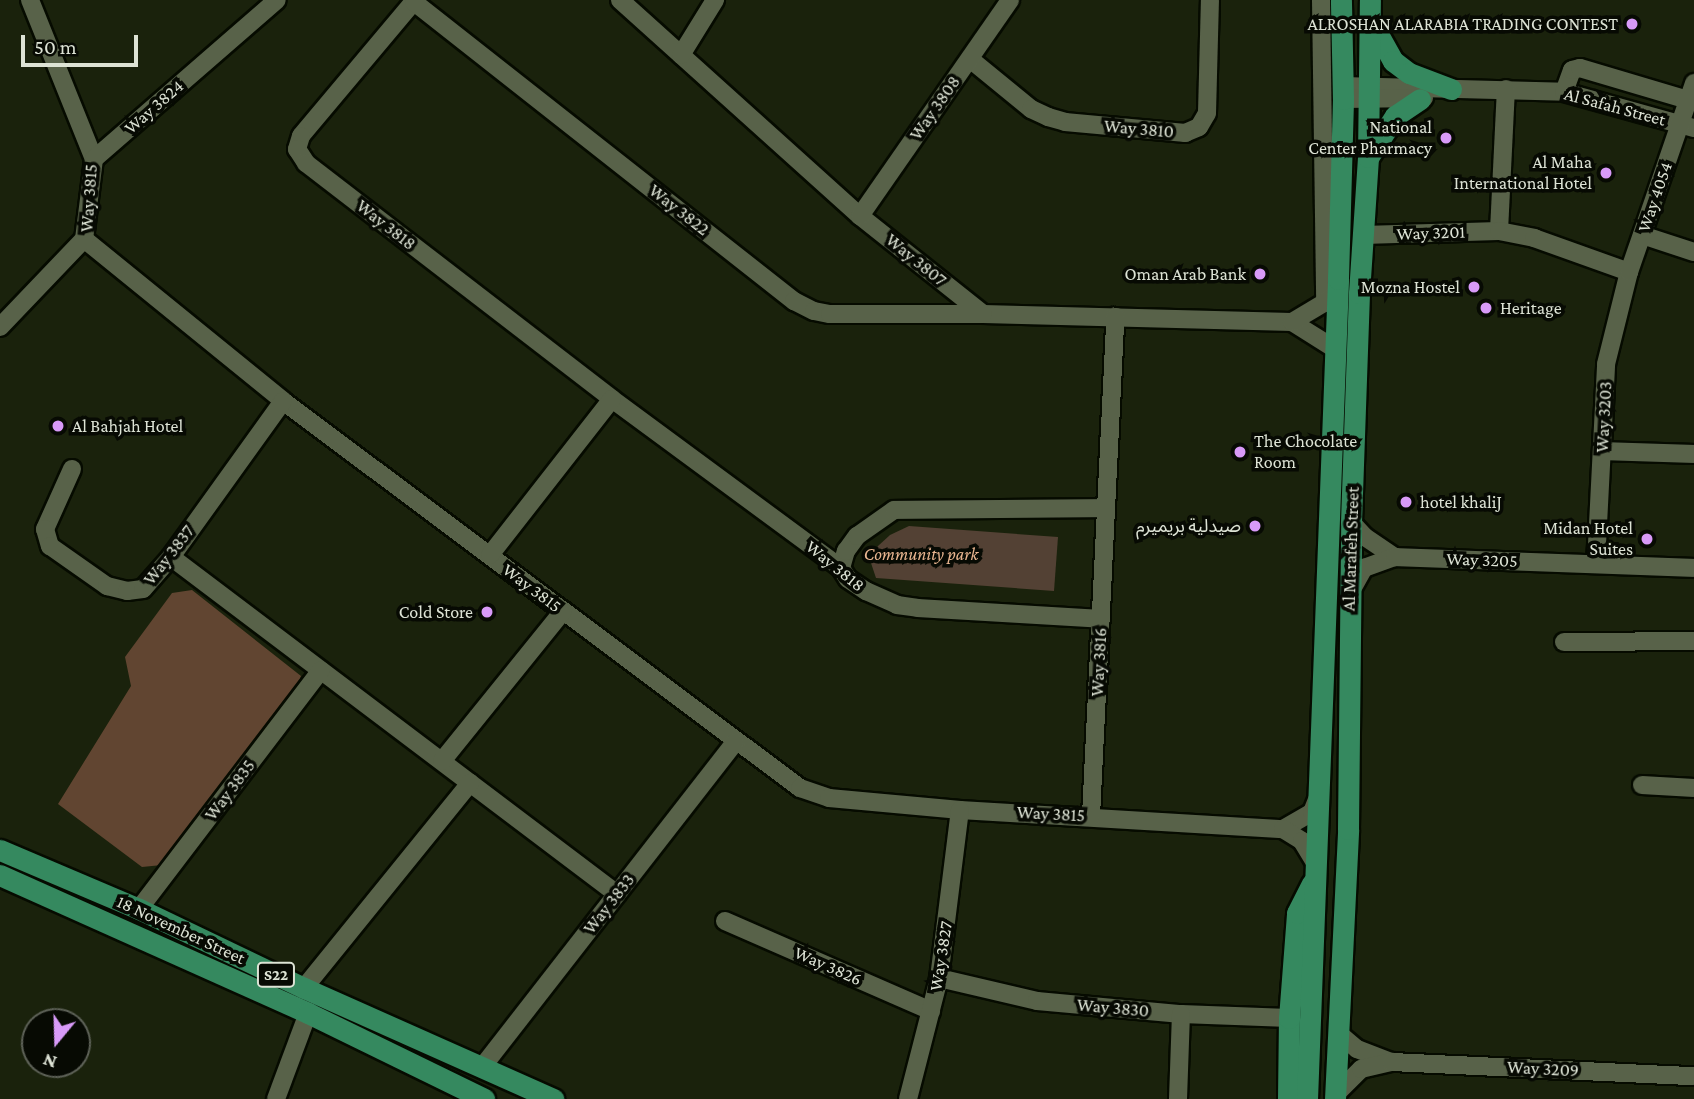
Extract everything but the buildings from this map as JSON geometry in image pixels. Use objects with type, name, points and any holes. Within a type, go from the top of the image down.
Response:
[{"type":"main road","name":"Al Marafeh Street","points":[[1307,1099],[1335,349],[1331,299],[1343,93],[1341,0]]},
{"type":"main road","name":"Al Marafeh Street","points":[[1335,1097],[1348,829],[1351,522],[1368,158],[1370,10]]},
{"type":"main road","points":[[1370,10],[1393,61],[1409,73],[1451,89]]},
{"type":"main road","points":[[1368,158],[1395,116],[1420,99]]},
{"type":"main road","name":"18 November Street","points":[[0,850],[139,909],[304,988],[553,1099]]},
{"type":"main road","points":[[1289,1099],[1289,1017],[1297,913],[1316,870]]},
{"type":"main road","name":"18 November Street","points":[[0,875],[308,1013],[479,1098]]},
{"type":"street","name":"Way 3815","points":[[30,0],[94,159],[84,240],[282,401],[800,788],[817,795],[960,810],[1283,829]]},
{"type":"street","name":"Way 3824","points":[[94,159],[277,0]]},
{"type":"street","name":"Way 3807","points":[[620,0],[860,216],[983,314]]},
{"type":"street","points":[[681,55],[715,0]]},
{"type":"street","name":"Way 3808","points":[[860,216],[1010,0]]},
{"type":"street","name":"Way 3810","points":[[970,59],[1031,109],[1048,117],[1065,122],[1185,132],[1199,127],[1207,113],[1210,0]]},
{"type":"street","points":[[1292,322],[1331,299],[1321,0]]},
{"type":"street","name":"Way 3818","points":[[414,1],[301,136],[297,149],[306,163],[612,399],[841,568],[848,579],[866,591],[897,605],[1101,619]]},
{"type":"street","name":"Way 3822","points":[[414,1],[794,301],[814,311],[830,314],[983,314]]},
{"type":"street","points":[[1563,92],[1572,70],[1580,68],[1691,91]]},
{"type":"street","name":"Al Safah Street","points":[[1369,93],[1420,99],[1451,89]]},
{"type":"street","name":"Al Safah Street","points":[[1343,93],[1451,89],[1563,92],[1687,126]]},
{"type":"street","points":[[1499,231],[1506,89]]},
{"type":"street","name":"Way 4054","points":[[1629,272],[1687,126],[1691,91]]},
{"type":"street","name":"Way 3201","points":[[1363,235],[1499,231],[1534,238],[1629,272]]},
{"type":"street","points":[[1642,235],[1694,252]]},
{"type":"street","points":[[0,327],[84,240]]},
{"type":"street","name":"Way 3203","points":[[1596,564],[1606,364],[1629,272]]},
{"type":"street","points":[[983,314],[1292,322],[1335,349]]},
{"type":"street","name":"Way 3816","points":[[1091,816],[1115,317]]},
{"type":"street","points":[[490,555],[612,399]]},
{"type":"street","name":"Way 3837","points":[[72,468],[45,529],[50,546],[107,586],[127,591],[143,589],[171,557],[282,401]]},
{"type":"street","points":[[1602,451],[1694,454]]},
{"type":"street","points":[[841,568],[846,551],[857,536],[894,510],[1106,508]]},
{"type":"street","points":[[1351,522],[1365,537],[1395,557]]},
{"type":"street","points":[[171,557],[617,894]]},
{"type":"street","name":"Way 3205","points":[[1350,594],[1364,568],[1395,557],[1694,568]]},
{"type":"street","points":[[442,761],[563,611]]},
{"type":"street","points":[[1564,642],[1694,641]]},
{"type":"street","name":"Way 3835","points":[[139,909],[321,670]]},
{"type":"street","name":"Way 3833","points":[[483,1066],[735,742]]},
{"type":"street","points":[[304,988],[470,783]]},
{"type":"street","points":[[1642,785],[1694,788]]},
{"type":"street","points":[[1316,870],[1302,841],[1283,829],[1312,811],[1319,794]]},
{"type":"street","name":"Way 3827","points":[[909,1099],[939,978],[960,810]]},
{"type":"street","name":"Way 3826","points":[[725,921],[930,1011]]},
{"type":"street","name":"Way 3830","points":[[939,978],[1037,1001],[1181,1014],[1289,1017]]},
{"type":"street","points":[[276,1099],[308,1013]]},
{"type":"street","points":[[1178,1099],[1181,1014]]},
{"type":"street","name":"Way 3209","points":[[1338,1033],[1357,1049],[1392,1062]]},
{"type":"street","name":"Way 3209","points":[[1335,1097],[1361,1069],[1392,1062],[1694,1076]]},
{"type":"green space","name":"Community park","points":[[909,526],[1058,537],[1054,591],[876,578],[870,560],[878,546],[890,535]]},
{"type":"shaded area","points":[[192,590],[301,676],[296,691],[162,865],[142,867],[58,804],[131,686],[125,657],[172,593]]},
{"type":"place","name":"ALROSHAN ALARABIA TRADING CONTEST","points":[[1632,24]]},
{"type":"place","name":"National Center Pharmacy","points":[[1446,138]]},
{"type":"place","name":"Al Maha International Hotel","points":[[1606,173]]},
{"type":"place","name":"Oman Arab Bank","points":[[1260,274]]},
{"type":"place","name":"Mozna Hostel","points":[[1474,287]]},
{"type":"place","name":"Heritage","points":[[1486,308]]},
{"type":"place","name":"Al Bahjah Hotel","points":[[58,426]]},
{"type":"place","name":"The Chocolate Room","points":[[1240,452]]},
{"type":"place","name":"hotel khaliJ","points":[[1406,502]]},
{"type":"place","name":"صيدلية بريميرم","points":[[1255,526]]},
{"type":"place","name":"Midan Hotel Suites","points":[[1647,539]]},
{"type":"place","name":"Cold Store","points":[[487,612]]}]
